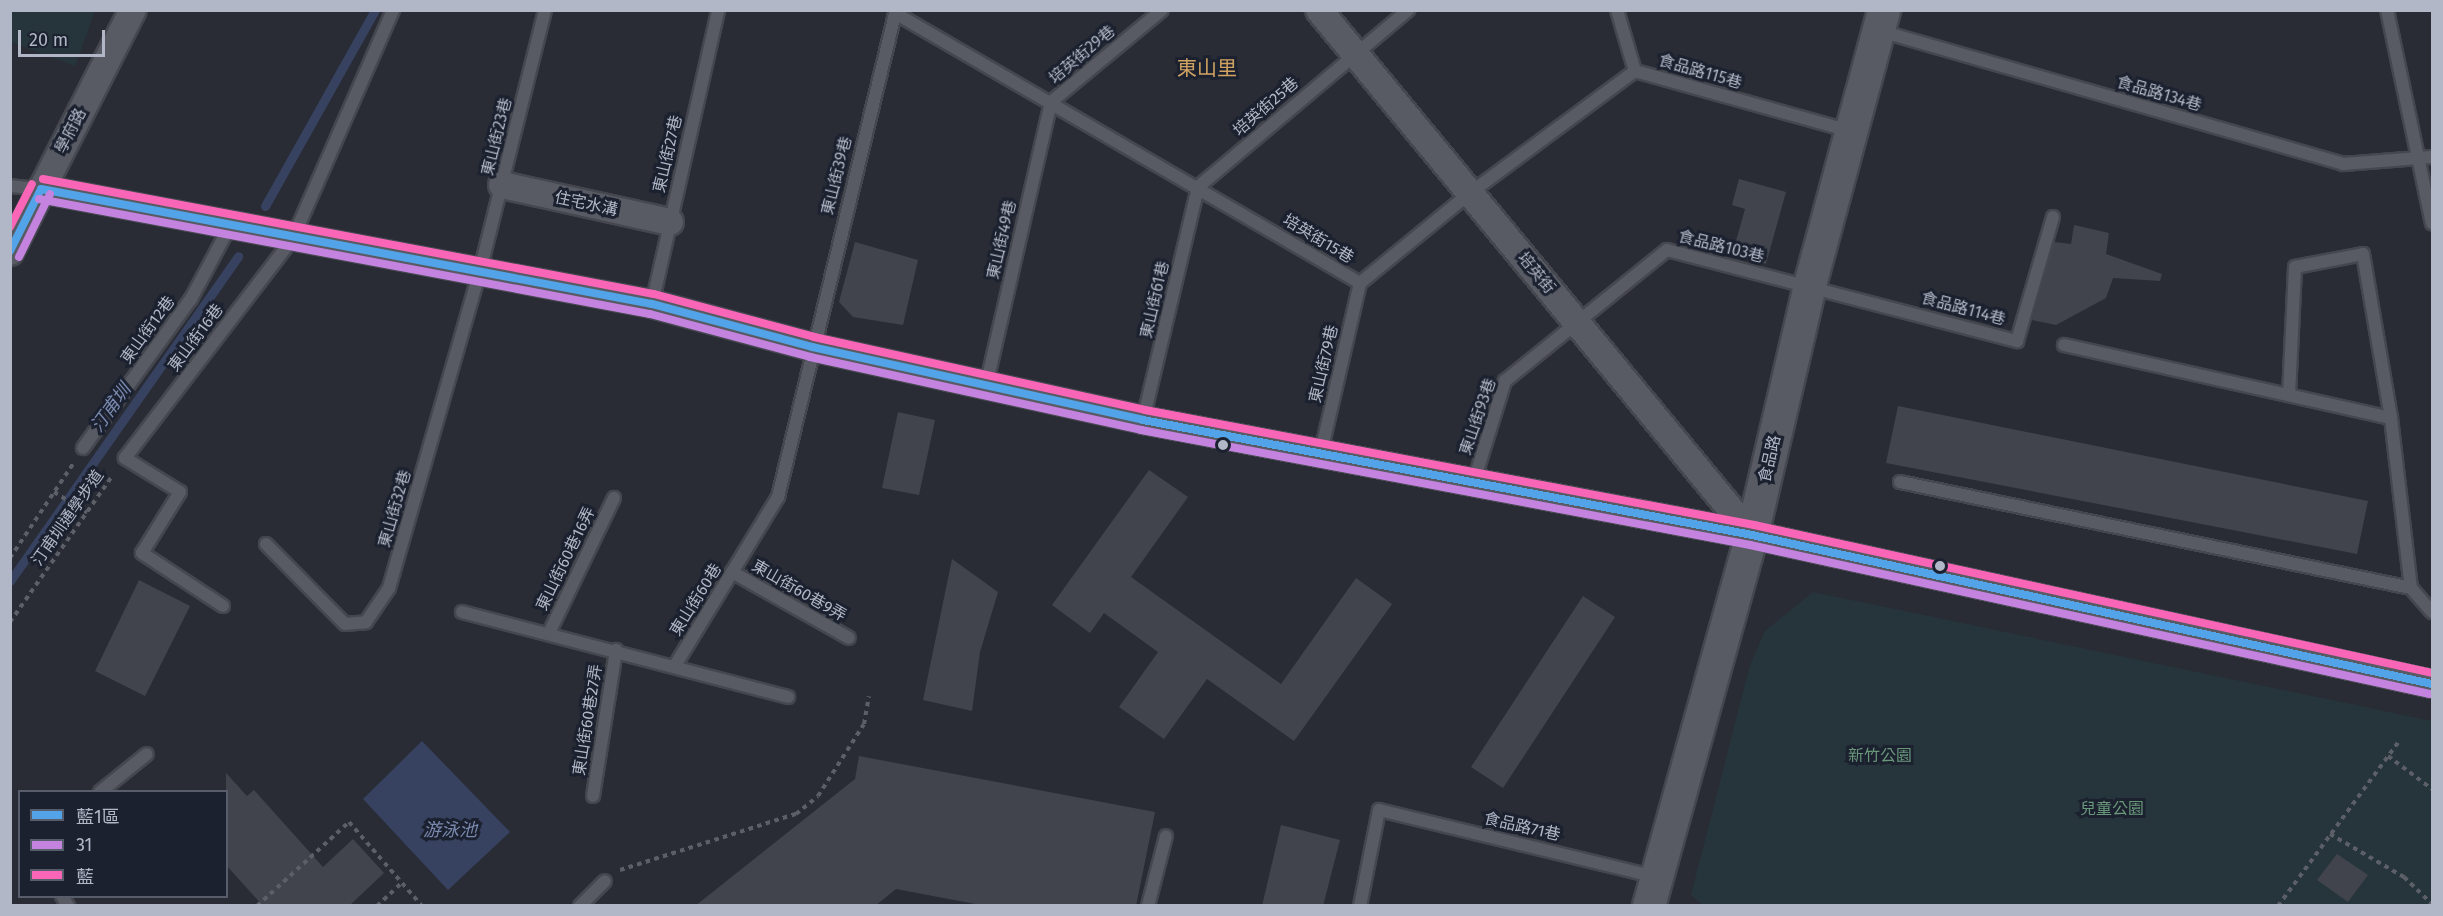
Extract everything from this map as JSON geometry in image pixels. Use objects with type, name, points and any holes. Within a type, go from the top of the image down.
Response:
[{"type":"street","name":"學府路","points":[[10,252],[133,10]]},
{"type":"street","name":"培英街","points":[[1319,10],[1752,535]]},
{"type":"street","name":"食品路","points":[[1653,891],[1752,535],[1810,285],[1881,21]]},
{"type":"street","name":"住宅水溝","points":[[502,185],[670,222]]},
{"type":"street","points":[[41,189],[652,304],[812,347],[1143,420],[1752,535],[2433,684]]},
{"type":"lane","name":"東山街16巷","points":[[125,458],[293,238],[393,10]]},
{"type":"lane","name":"東山街23巷","points":[[480,271],[545,10]]},
{"type":"lane","name":"東山街27巷","points":[[652,304],[718,10]]},
{"type":"lane","name":"培英街29巷","points":[[1051,102],[1162,10]]},
{"type":"lane","name":"培英街25巷","points":[[1198,187],[1354,53],[1408,10]]},
{"type":"lane","points":[[1617,10],[1635,71]]},
{"type":"lane","points":[[2387,10],[2427,159],[2433,223]]},
{"type":"lane","name":"培英街15巷","points":[[896,12],[1360,284],[1470,193]]},
{"type":"lane","name":"東山街39巷","points":[[812,347],[896,12]]},
{"type":"lane","name":"食品路134巷","points":[[1881,21],[2343,165],[2427,159]]},
{"type":"lane","name":"食品路115巷","points":[[1470,193],[1635,71],[1851,131]]},
{"type":"lane","name":"東山街49巷","points":[[986,386],[1051,102]]},
{"type":"lane","points":[[10,186],[41,189]]},
{"type":"lane","name":"東山街61巷","points":[[1143,420],[1198,187]]},
{"type":"lane","name":"食品路114巷","points":[[1810,285],[2017,341],[2053,217]]},
{"type":"lane","name":"東山街12巷","points":[[83,448],[191,299],[231,226]]},
{"type":"lane","name":"食品路103巷","points":[[1577,322],[1667,250],[1810,285]]},
{"type":"lane","points":[[2289,395],[2295,267],[2363,254],[2391,418],[2411,588]]},
{"type":"lane","name":"東山街32巷","points":[[266,544],[345,624],[366,622],[389,588],[480,271]]},
{"type":"lane","name":"東山街79巷","points":[[1321,452],[1360,284]]},
{"type":"lane","name":"東山街93巷","points":[[1474,481],[1505,381],[1577,322]]},
{"type":"lane","points":[[2064,345],[2391,418]]},
{"type":"lane","name":"東山街60巷","points":[[676,664],[778,498],[812,347]]},
{"type":"lane","points":[[125,458],[180,492],[142,553],[223,606]]},
{"type":"lane","points":[[1900,482],[2411,588],[2433,612]]},
{"type":"lane","name":"東山街60巷16弄","points":[[549,633],[614,498]]},
{"type":"lane","name":"東山街60巷9弄","points":[[732,572],[849,639]]},
{"type":"lane","points":[[462,612],[676,664],[788,697]]},
{"type":"lane","name":"東山街60巷27弄","points":[[593,796],[616,650]]},
{"type":"lane","points":[[102,790],[147,754]]},
{"type":"lane","name":"食品路71巷","points":[[1360,906],[1379,810],[1653,891]]},
{"type":"lane","points":[[1148,906],[1166,836]]},
{"type":"lane","points":[[580,906],[605,881]]},
{"type":"path","name":"汀甫圳通學步道","points":[[10,558],[83,448]]},
{"type":"path","name":"汀甫圳通學步道","points":[[10,622],[125,458]]},
{"type":"path","points":[[54,492],[87,513]]},
{"type":"path","points":[[605,881],[623,868],[796,814],[818,796],[864,724],[869,696]]},
{"type":"path","points":[[2278,906],[2400,740]]},
{"type":"path","points":[[2388,756],[2433,789]]},
{"type":"path","points":[[257,906],[349,822],[422,906]]},
{"type":"path","points":[[2330,834],[2404,877],[2433,904]]},
{"type":"path","points":[[377,906],[402,883]]},
{"type":"green space","points":[[10,11],[95,11],[75,66],[11,42]]},
{"type":"green space","name":"新竹公園","points":[[1813,592],[2432,721],[2432,905],[1704,906],[1691,895],[1750,665],[1765,631]]},
{"type":"water","name":"游泳池","points":[[422,741],[510,832],[448,890],[363,799]]},
{"type":"building","points":[[1739,179],[1786,192],[1766,264],[1732,255],[1745,209],[1732,205]]},
{"type":"building","points":[[2074,225],[2109,233],[2106,254],[2162,274],[2160,281],[2113,278],[2106,298],[2056,325],[2032,320],[2054,242],[2071,244]]},
{"type":"building","points":[[855,242],[918,260],[903,325],[853,317],[839,302]]},
{"type":"building","points":[[1898,406],[2368,501],[2357,554],[1886,463]]},
{"type":"building","points":[[898,412],[935,420],[919,495],[882,488]]},
{"type":"building","points":[[1149,470],[1188,497],[1131,577],[1281,684],[1356,578],[1392,604],[1294,741],[1207,679],[1164,739],[1119,707],[1158,652],[1104,613],[1090,633],[1052,605]]},
{"type":"building","points":[[952,559],[998,592],[980,652],[972,711],[923,700]]},
{"type":"building","points":[[139,580],[190,606],[145,696],[95,671]]},
{"type":"building","points":[[1583,596],[1615,617],[1503,788],[1471,767]]},
{"type":"building","points":[[859,756],[1155,812],[1136,906],[986,906],[896,889],[875,906],[695,906],[855,779]]},
{"type":"building","points":[[226,773],[247,796],[254,790],[323,867],[353,839],[384,873],[349,906],[263,906],[228,867],[228,790],[226,790]]},
{"type":"building","points":[[1281,825],[1340,840],[1323,906],[1262,906]]},
{"type":"building","points":[[2337,854],[2368,875],[2348,902],[2317,880]]},
{"type":"waterway","name":"汀甫圳","points":[[265,206],[375,10]]},
{"type":"waterway","name":"汀甫圳","points":[[10,581],[238,256]]},
{"type":"transit line","name":"藍","points":[[43,179],[654,294],[814,337],[1145,410],[1754,525],[2432,673]]},
{"type":"transit line","name":"藍","points":[[10,227],[32,184]]},
{"type":"transit line","name":"藍1區","points":[[41,189],[652,304],[812,347],[1143,420],[1752,535],[2432,684]]},
{"type":"transit line","name":"藍1區","points":[[10,251],[41,189]]},
{"type":"transit line","name":"31","points":[[19,257],[50,194]]},
{"type":"transit line","name":"31","points":[[39,199],[650,314],[810,357],[1141,430],[1750,545],[2430,694]]},
{"type":"district","name":"東山里","points":[[1207,68]]},
{"type":"park label","name":"兒童公園","points":[[2112,809]]}]
